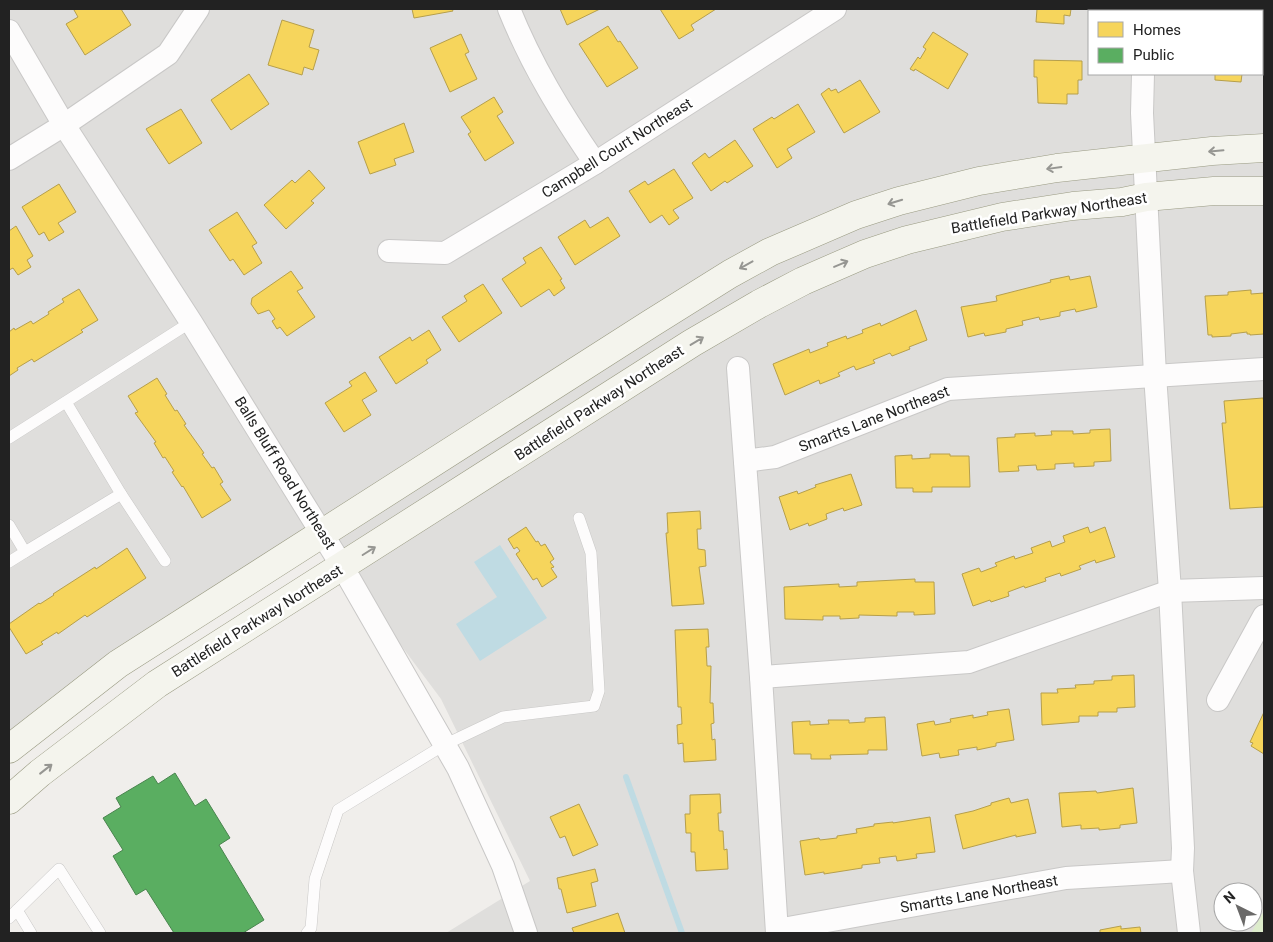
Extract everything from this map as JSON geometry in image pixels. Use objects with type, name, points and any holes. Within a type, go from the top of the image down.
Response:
[{"type":"main road","points":[[9,749],[118,664],[664,315],[730,274],[770,252],[856,215],[899,201],[1006,176],[1145,158],[1264,148]]},
{"type":"main road","name":"Battlefield Parkway Northeast","points":[[9,800],[55,762],[157,684],[692,344],[759,304],[803,281],[865,254],[907,240],[949,228],[1002,217],[1146,197],[1214,191],[1264,190]]},
{"type":"street","points":[[9,159],[64,125],[168,54],[198,9]]},
{"type":"street","points":[[509,9],[519,34],[549,92],[595,164]]},
{"type":"street","name":"Campbell Court Northeast","points":[[389,251],[445,253],[595,164],[835,9]]},
{"type":"street","name":"Balls Bluff Road Northeast","points":[[9,31],[64,125],[191,322],[322,532],[458,768],[503,866],[526,933]]},
{"type":"street","points":[[1142,75],[1142,113],[1155,375],[1170,591],[1183,848],[1182,871],[1188,933]]},
{"type":"street","name":"Smartts Lane Northeast","points":[[738,368],[761,677],[777,931],[1066,878],[1182,871]]},
{"type":"street","name":"Smartts Lane Northeast","points":[[745,461],[775,457],[948,389],[1264,369]]},
{"type":"street","points":[[761,677],[969,662],[1170,591],[1264,588]]},
{"type":"street","points":[[1218,700],[1264,616]]},
{"type":"lane","points":[[9,438],[191,322]]},
{"type":"lane","points":[[66,402],[121,494],[165,560]]},
{"type":"lane","points":[[9,562],[121,494]]},
{"type":"lane","points":[[307,933],[311,928],[316,879],[338,810],[444,745],[503,717],[594,706],[599,691],[591,553],[579,518]]},
{"type":"lane","points":[[9,526],[26,552]]},
{"type":"lane","points":[[31,933],[13,914],[59,870],[100,933]]},
{"type":"shaded area","points":[[9,9],[1264,9],[1264,933],[446,933],[530,881],[441,699],[342,566],[322,532],[9,754]]},
{"type":"green space","points":[[1264,911],[1264,933],[1251,933],[1263,932]]},
{"type":"water","points":[[500,545],[547,618],[480,661],[456,624],[497,597],[474,562]]},
{"type":"building: Homes","points":[[121,9],[131,25],[85,55],[66,24],[78,17],[74,10]]},
{"type":"building: Homes","points":[[412,9],[452,9],[453,11],[414,18]]},
{"type":"building: Homes","points":[[560,9],[600,9],[567,25]]},
{"type":"building: Homes","points":[[660,9],[716,9],[691,25],[694,30],[679,39]]},
{"type":"building: Homes","points":[[1037,9],[1071,9],[1070,16],[1064,15],[1064,24],[1036,22]]},
{"type":"building: Homes","points":[[282,20],[314,30],[309,47],[319,50],[313,70],[304,67],[302,75],[268,65]]},
{"type":"building: Homes","points":[[608,26],[638,68],[607,87],[579,44]]},
{"type":"building: Homes","points":[[933,32],[968,54],[948,89],[915,69],[914,71],[910,69],[918,57],[920,59],[926,49],[923,47]]},
{"type":"building: Homes","points":[[461,34],[469,52],[465,54],[477,79],[450,92],[430,48]]},
{"type":"building: Homes","points":[[1034,60],[1082,61],[1082,80],[1078,80],[1078,94],[1067,94],[1067,104],[1038,103],[1037,77],[1034,77]]},
{"type":"building: Homes","points":[[249,74],[269,104],[231,130],[211,100]]},
{"type":"building: Homes","points":[[1215,75],[1242,75],[1241,82],[1215,80]]},
{"type":"building: Homes","points":[[860,80],[880,112],[844,133],[821,94],[829,88],[831,91],[836,89],[838,93]]},
{"type":"building: Homes","points":[[494,97],[503,112],[497,116],[514,143],[485,161],[468,134],[471,132],[461,117]]},
{"type":"building: Homes","points":[[798,104],[815,132],[787,149],[792,158],[777,168],[753,129]]},
{"type":"building: Homes","points":[[181,109],[202,143],[169,164],[146,129]]},
{"type":"building: Homes","points":[[404,123],[414,152],[394,159],[396,165],[370,174],[358,142]]},
{"type":"building: Homes","points":[[735,140],[753,166],[711,191],[692,163],[705,153],[709,158]]},
{"type":"building: Homes","points":[[674,169],[693,198],[673,210],[679,218],[669,225],[662,215],[650,223],[629,191],[645,181],[648,185]]},
{"type":"building: Homes","points":[[309,170],[325,188],[311,201],[314,203],[286,229],[264,205],[292,180],[295,183]]},
{"type":"building: Homes","points":[[59,184],[76,212],[58,223],[64,232],[49,241],[44,232],[39,235],[22,207]]},
{"type":"building: Homes","points":[[237,212],[257,243],[252,246],[262,263],[244,275],[233,259],[230,261],[209,230]]},
{"type":"building: Homes","points":[[608,217],[620,236],[575,265],[558,237],[585,220],[590,228]]},
{"type":"building: Homes","points":[[16,226],[33,256],[27,260],[31,267],[18,275],[13,268],[9,270],[9,231]]},
{"type":"building: Homes","points":[[541,247],[562,279],[560,280],[565,288],[554,296],[549,289],[521,307],[502,279],[526,263],[523,258]]},
{"type":"building: Homes","points":[[291,271],[303,288],[297,291],[315,317],[287,336],[280,327],[277,329],[272,321],[275,319],[269,310],[258,314],[251,304],[252,298]]},
{"type":"building: Homes","points":[[1069,276],[1070,280],[1090,276],[1097,307],[1076,312],[1075,309],[1060,312],[1060,316],[1040,320],[1039,317],[1022,321],[1023,325],[1006,329],[1006,332],[985,336],[984,333],[968,337],[961,307],[997,301],[996,296]]},
{"type":"building: Homes","points":[[483,284],[502,313],[459,342],[442,317],[467,301],[464,296]]},
{"type":"building: Homes","points":[[79,289],[98,320],[81,330],[83,332],[34,362],[32,359],[17,368],[18,370],[9,376],[9,332],[31,321],[33,324],[64,302],[62,299]]},
{"type":"building: Homes","points":[[1251,290],[1251,294],[1264,293],[1264,334],[1250,335],[1247,332],[1231,334],[1231,336],[1212,337],[1212,335],[1208,335],[1205,296],[1228,295],[1228,292]]},
{"type":"building: Homes","points":[[916,310],[927,340],[892,356],[890,353],[873,360],[875,363],[856,370],[854,366],[838,373],[840,376],[820,384],[819,380],[785,395],[773,364],[809,349],[810,353],[828,346],[827,343],[846,336],[847,339],[863,333],[862,330],[880,323],[881,326]]},
{"type":"building: Homes","points":[[429,330],[441,350],[426,360],[428,363],[396,384],[379,357],[410,337],[412,341]]},
{"type":"building: Homes","points":[[365,372],[377,391],[362,400],[371,415],[344,432],[325,403],[352,386],[349,382]]},
{"type":"building: Homes","points":[[157,378],[175,411],[177,410],[186,424],[184,425],[204,453],[202,454],[212,468],[214,467],[223,482],[220,484],[231,500],[202,518],[183,486],[172,472],[174,471],[165,457],[163,458],[154,443],[156,442],[135,413],[138,412],[128,396]]},
{"type":"building: Homes","points":[[1263,398],[1264,507],[1230,509],[1222,423],[1226,423],[1224,401]]},
{"type":"building: Homes","points":[[1110,429],[1111,461],[1094,462],[1094,466],[1074,467],[1074,463],[1055,464],[1055,469],[1037,470],[1036,465],[1018,466],[1019,471],[999,472],[997,438],[1015,437],[1015,434],[1035,433],[1035,436],[1052,435],[1051,431],[1073,431],[1073,434],[1090,433],[1090,430]]},
{"type":"building: Homes","points":[[930,454],[969,456],[970,487],[932,487],[932,492],[913,492],[913,488],[896,488],[895,456],[912,455],[912,459],[930,458]]},
{"type":"building: Homes","points":[[851,474],[862,505],[844,511],[843,508],[826,514],[827,519],[809,526],[808,523],[790,530],[779,497],[797,491],[798,494],[816,487],[815,485]]},
{"type":"building: Homes","points":[[700,511],[701,529],[697,529],[698,549],[705,550],[706,566],[699,567],[704,604],[672,606],[666,533],[668,533],[667,513]]},
{"type":"building: Homes","points":[[526,527],[536,542],[538,541],[541,546],[545,544],[554,559],[550,562],[554,567],[551,568],[557,577],[542,587],[537,578],[533,580],[516,554],[520,551],[517,547],[514,549],[508,539]]},
{"type":"building: Homes","points":[[1088,527],[1090,533],[1105,527],[1115,557],[1096,563],[1095,560],[1079,566],[1081,569],[1061,576],[1060,573],[1045,578],[1046,581],[1008,592],[1009,596],[973,606],[962,574],[979,568],[981,572],[997,566],[995,563],[1014,556],[1015,559],[1033,553],[1031,548],[1050,541],[1052,547],[1065,542],[1063,536]]},
{"type":"building: Homes","points":[[127,548],[146,578],[87,617],[85,615],[58,634],[57,632],[41,642],[43,644],[26,654],[9,624]]},
{"type":"building: Homes","points":[[915,579],[915,582],[934,582],[935,614],[914,615],[914,612],[897,612],[897,616],[859,615],[859,618],[840,619],[840,616],[823,616],[823,620],[785,619],[784,587],[839,584],[839,587],[857,586],[857,582]]},
{"type":"building: Homes","points":[[708,629],[709,647],[706,647],[707,666],[711,666],[710,703],[713,703],[714,723],[711,724],[712,740],[715,739],[716,760],[684,762],[683,743],[678,744],[677,725],[682,724],[681,707],[678,707],[675,630]]},
{"type":"building: Homes","points":[[1134,675],[1135,707],[1117,708],[1117,712],[1098,712],[1098,716],[1079,716],[1079,722],[1042,725],[1041,693],[1058,693],[1057,689],[1076,688],[1075,685],[1094,684],[1094,681],[1112,680],[1112,676]]},
{"type":"building: Homes","points":[[1009,709],[1014,740],[996,743],[996,746],[977,750],[977,747],[958,750],[959,755],[940,758],[939,753],[922,756],[917,724],[934,721],[935,725],[951,722],[950,719],[973,715],[973,718],[988,715],[987,712]]},
{"type":"building: Homes","points":[[1264,712],[1264,754],[1251,746],[1253,743],[1250,742]]},
{"type":"building: Homes","points":[[885,717],[887,750],[868,750],[868,754],[830,755],[831,759],[811,759],[811,754],[794,754],[792,722],[810,721],[810,725],[829,724],[828,720],[849,720],[849,723],[865,722],[865,718]]},
{"type":"building: Homes","points":[[1133,788],[1137,823],[1120,825],[1120,828],[1099,830],[1099,828],[1081,829],[1081,825],[1062,827],[1059,793],[1096,791],[1097,793]]},
{"type":"building: Homes","points":[[720,794],[721,813],[718,813],[719,831],[723,831],[724,850],[727,849],[728,869],[696,871],[695,852],[691,852],[691,833],[686,833],[685,814],[690,814],[690,795]]},
{"type":"building: Homes","points":[[1009,798],[1011,803],[1028,799],[1036,833],[1016,837],[1016,835],[963,849],[955,815],[973,811]]},
{"type":"building: Homes","points":[[579,804],[598,845],[573,856],[565,836],[560,838],[550,817]]},
{"type":"building: Homes","points":[[930,817],[935,852],[916,854],[917,858],[897,861],[896,856],[879,858],[880,863],[862,865],[862,868],[805,875],[800,841],[837,838],[837,836],[857,833],[856,829],[874,826],[874,824]]},
{"type":"building: Homes","points":[[595,869],[598,881],[591,883],[596,906],[567,913],[557,878]]},
{"type":"building: Homes","points":[[618,913],[625,933],[574,933],[572,928]]},
{"type":"building: Homes","points":[[1121,926],[1121,929],[1140,927],[1141,933],[1100,933],[1100,930]]},
{"type":"building: Public","points":[[175,773],[195,806],[206,799],[230,838],[219,845],[264,920],[243,933],[174,933],[146,889],[136,895],[113,856],[123,850],[103,818],[121,807],[116,798],[153,776],[158,784]]},
{"type":"waterway","points":[[626,777],[682,933]]}]
